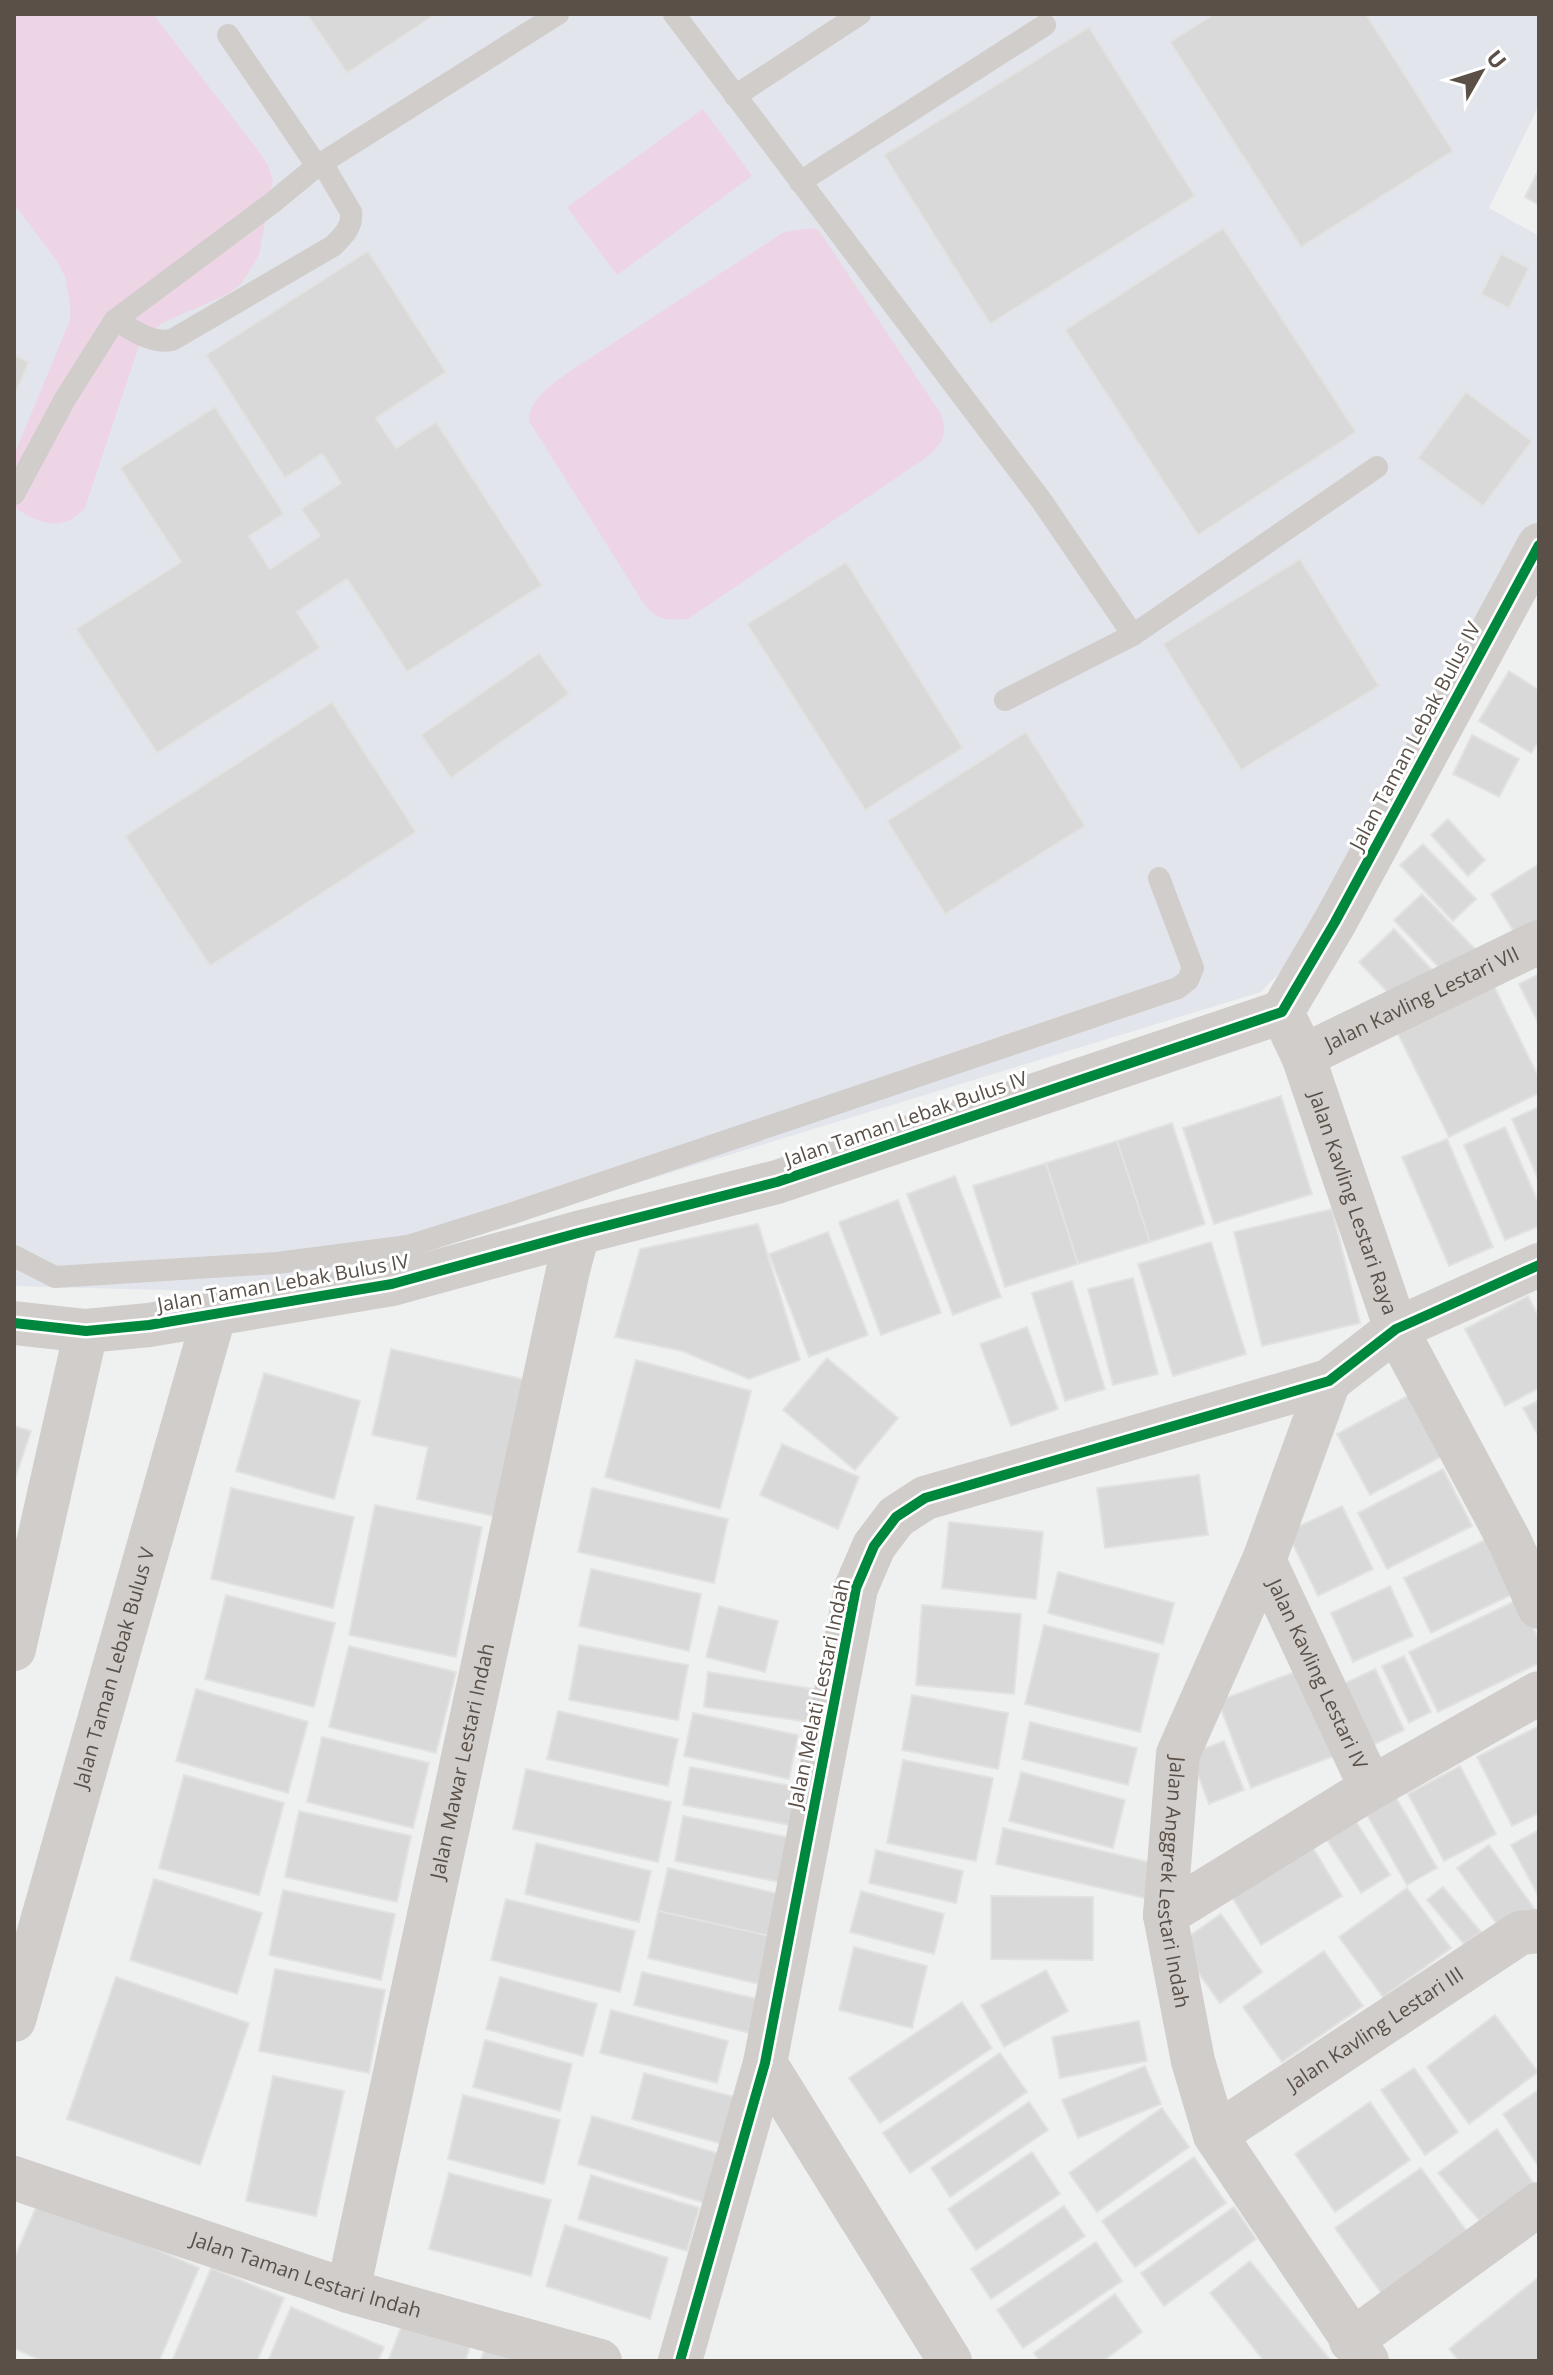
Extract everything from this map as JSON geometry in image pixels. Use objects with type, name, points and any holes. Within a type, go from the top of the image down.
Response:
[{"type":"street","name":"Jalan Taman Lebak Bulus IV","points":[[14,1323],[86,1331],[214,1316],[392,1284],[777,1182],[1282,1012],[1536,564]]},
{"type":"street","name":"Jalan Kavling Lestari VII","points":[[1303,1056],[1539,942]]},
{"type":"street","name":"Jalan Kavling Lestari Raya","points":[[1282,1012],[1303,1056],[1396,1329],[1525,1534],[1539,1607]]},
{"type":"street","name":"Jalan Mawar Lestari Indah","points":[[348,2291],[578,1233]]},
{"type":"street","name":"Jalan Melati Lestari Indah","points":[[680,2361],[765,2063],[856,1588],[874,1546],[896,1517],[925,1498],[1329,1381],[1396,1329],[1539,1265]]},
{"type":"street","name":"Jalan Taman Lebak Bulus V","points":[[14,2020],[214,1316]]},
{"type":"street","points":[[14,1649],[86,1331]]},
{"type":"street","name":"Jalan Anggrek Lestari Indah","points":[[1329,1381],[1264,1560],[1178,1754],[1165,1915],[1193,2061],[1215,2135],[1359,2351]]},
{"type":"street","name":"Jalan Kavling Lestari IV","points":[[1264,1560],[1371,1788]]},
{"type":"street","name":"Jalan Kavling Lestari IV","points":[[1165,1915],[1371,1788],[1539,1693]]},
{"type":"street","name":"Jalan Kavling Lestari III","points":[[1215,2135],[1520,1933],[1539,1931]]},
{"type":"street","points":[[765,2063],[950,2361]]},
{"type":"street","name":"Jalan Taman Lestari Indah","points":[[14,2178],[348,2291],[600,2361]]},
{"type":"street","points":[[1359,2351],[1539,2204]]},
{"type":"lane","points":[[14,494],[65,399],[115,320],[319,165],[558,14]]},
{"type":"lane","points":[[674,14],[1041,500],[1133,635]]},
{"type":"lane","points":[[735,96],[860,14]]},
{"type":"lane","points":[[800,182],[1045,25]]},
{"type":"lane","points":[[115,320],[144,337],[169,342],[333,246],[348,229],[352,219],[351,212],[228,35]]},
{"type":"lane","points":[[1005,700],[1133,635],[1377,467]]},
{"type":"lane","points":[[14,1256],[55,1277],[277,1263],[408,1246],[510,1214],[1178,988],[1188,980],[1193,968],[1159,878]]},
{"type":"shaded area","points":[[14,14],[1539,14],[1539,105],[1489,208],[1539,236],[1539,547],[1354,895],[1261,992],[278,1293],[14,1286]]},
{"type":"shaded area","points":[[14,14],[153,14],[257,149],[268,165],[273,180],[259,255],[242,283],[228,294],[162,323],[140,343],[85,508],[68,521],[59,523],[32,518],[14,507],[14,455],[70,320],[70,304],[65,277],[57,261],[14,204]]},
{"type":"shaded area","points":[[703,109],[752,176],[617,275],[567,207]]},
{"type":"shaded area","points":[[812,228],[822,235],[941,414],[943,438],[927,457],[688,619],[659,617],[644,604],[529,421],[530,413],[542,394],[567,373],[784,232]]},
{"type":"building","points":[[307,14],[436,14],[347,73]]},
{"type":"building","points":[[1214,14],[1366,14],[1453,151],[1301,247],[1170,42]]},
{"type":"building","points":[[1089,27],[1195,196],[990,324],[884,155]]},
{"type":"building","points":[[1539,169],[1539,205],[1525,197]]},
{"type":"building","points":[[1223,228],[1356,432],[1198,535],[1065,330]]},
{"type":"building","points":[[368,251],[446,372],[376,418],[396,448],[436,422],[542,585],[407,672],[347,579],[297,612],[320,648],[157,753],[76,629],[181,562],[120,468],[215,407],[284,514],[249,536],[270,569],[320,536],[301,509],[341,483],[322,454],[285,478],[206,355]]},
{"type":"building","points":[[1501,254],[1529,268],[1509,308],[1481,294]]},
{"type":"building","points":[[14,355],[29,362],[14,396]]},
{"type":"building","points":[[1466,392],[1532,441],[1483,506],[1418,458]]},
{"type":"building","points":[[1300,559],[1379,686],[1241,770],[1163,644]]},
{"type":"building","points":[[846,562],[963,748],[865,810],[747,624]]},
{"type":"building","points":[[539,653],[569,694],[451,778],[421,735]]},
{"type":"building","points":[[1509,671],[1539,690],[1539,741],[1531,753],[1479,721]]},
{"type":"building","points":[[332,702],[416,832],[210,966],[125,836]]},
{"type":"building","points":[[1026,732],[1085,826],[945,914],[887,821]]},
{"type":"building","points":[[1472,735],[1519,759],[1499,797],[1453,774]]},
{"type":"building","points":[[1448,819],[1485,860],[1468,876],[1431,835]]},
{"type":"building","points":[[1423,844],[1476,899],[1453,921],[1400,865]]},
{"type":"building","points":[[1539,864],[1539,924],[1517,937],[1491,894]]},
{"type":"building","points":[[1422,894],[1476,950],[1448,977],[1394,920]]},
{"type":"building","points":[[1394,929],[1433,971],[1399,1004],[1359,962]]},
{"type":"building","points":[[1539,974],[1539,1025],[1519,984]]},
{"type":"building","points":[[1490,978],[1539,1078],[1539,1093],[1449,1137],[1394,1026]]},
{"type":"building","points":[[1281,1096],[1312,1194],[1214,1224],[1183,1128]]},
{"type":"building","points":[[1539,1107],[1539,1181],[1512,1119]]},
{"type":"building","points":[[1172,1123],[1205,1224],[1150,1242],[1117,1141]]},
{"type":"building","points":[[1505,1127],[1539,1204],[1539,1226],[1505,1240],[1464,1145]]},
{"type":"building","points":[[1447,1139],[1493,1247],[1449,1266],[1402,1157]]},
{"type":"building","points":[[1117,1141],[1150,1242],[1078,1264],[1046,1163]]},
{"type":"building","points":[[1046,1163],[1078,1264],[1005,1287],[973,1186]]},
{"type":"building","points":[[955,1176],[1001,1297],[953,1315],[907,1194]]},
{"type":"building","points":[[898,1200],[941,1313],[881,1335],[839,1222]]},
{"type":"building","points":[[1332,1209],[1360,1323],[1262,1346],[1234,1232]]},
{"type":"building","points":[[758,1224],[800,1360],[749,1379],[682,1351],[615,1337],[640,1249]]},
{"type":"building","points":[[828,1232],[868,1335],[809,1357],[769,1254]]},
{"type":"building","points":[[1211,1242],[1246,1354],[1173,1376],[1138,1264]]},
{"type":"building","points":[[1133,1278],[1158,1374],[1113,1385],[1088,1289]]},
{"type":"building","points":[[1072,1281],[1105,1389],[1065,1401],[1032,1293]]},
{"type":"building","points":[[1528,1296],[1539,1317],[1539,1388],[1505,1406],[1465,1329]]},
{"type":"building","points":[[1027,1327],[1058,1409],[1011,1426],[980,1344]]},
{"type":"building","points":[[391,1349],[535,1382],[498,1517],[417,1499],[428,1447],[372,1435]]},
{"type":"building","points":[[827,1358],[898,1418],[855,1470],[783,1410]]},
{"type":"building","points":[[636,1360],[751,1391],[720,1509],[605,1477]]},
{"type":"building","points":[[264,1373],[360,1401],[334,1499],[236,1471]]},
{"type":"building","points":[[1424,1387],[1457,1448],[1370,1495],[1337,1434]]},
{"type":"building","points":[[1539,1400],[1539,1437],[1523,1408]]},
{"type":"building","points":[[14,1426],[31,1431],[14,1482]]},
{"type":"building","points":[[782,1444],[859,1477],[838,1529],[760,1495]]},
{"type":"building","points":[[1443,1469],[1472,1526],[1387,1569],[1358,1513]]},
{"type":"building","points":[[1199,1475],[1208,1535],[1105,1548],[1097,1488]]},
{"type":"building","points":[[231,1488],[354,1517],[333,1608],[211,1579]]},
{"type":"building","points":[[592,1488],[728,1519],[714,1583],[578,1552]]},
{"type":"building","points":[[375,1505],[482,1527],[456,1657],[349,1635]]},
{"type":"building","points":[[1342,1506],[1373,1569],[1318,1596],[1287,1532]]},
{"type":"building","points":[[949,1522],[1043,1532],[1036,1599],[942,1588]]},
{"type":"building","points":[[1500,1533],[1526,1588],[1431,1633],[1404,1578]]},
{"type":"building","points":[[591,1569],[701,1594],[689,1651],[579,1626]]},
{"type":"building","points":[[1058,1572],[1174,1603],[1163,1644],[1048,1613]]},
{"type":"building","points":[[1390,1586],[1413,1636],[1353,1662],[1331,1613]]},
{"type":"building","points":[[226,1595],[335,1623],[314,1707],[205,1679]]},
{"type":"building","points":[[1519,1599],[1539,1640],[1539,1663],[1438,1712],[1409,1652]]},
{"type":"building","points":[[922,1605],[1021,1614],[1014,1694],[916,1685]]},
{"type":"building","points":[[719,1606],[778,1621],[765,1672],[706,1657]]},
{"type":"building","points":[[1044,1625],[1159,1654],[1140,1732],[1025,1704]]},
{"type":"building","points":[[579,1645],[688,1665],[678,1720],[569,1700]]},
{"type":"building","points":[[349,1646],[456,1672],[436,1753],[329,1727]]},
{"type":"building","points":[[1404,1656],[1431,1712],[1409,1723],[1382,1666]]},
{"type":"building","points":[[1375,1669],[1404,1730],[1367,1748],[1337,1687]]},
{"type":"building","points":[[1300,1670],[1334,1756],[1251,1788],[1218,1701]]},
{"type":"building","points":[[708,1672],[814,1689],[810,1722],[704,1707]]},
{"type":"building","points":[[196,1689],[308,1722],[288,1793],[176,1761]]},
{"type":"building","points":[[912,1695],[1008,1713],[998,1769],[902,1750]]},
{"type":"building","points":[[558,1711],[678,1739],[668,1786],[547,1759]]},
{"type":"building","points":[[693,1713],[798,1735],[789,1779],[684,1756]]},
{"type":"building","points":[[1030,1722],[1137,1748],[1128,1785],[1022,1759]]},
{"type":"building","points":[[1539,1726],[1539,1813],[1512,1826],[1477,1757]]},
{"type":"building","points":[[322,1737],[429,1763],[413,1828],[307,1802]]},
{"type":"building","points":[[1224,1741],[1244,1790],[1209,1804],[1190,1754]]},
{"type":"building","points":[[903,1760],[993,1778],[976,1861],[887,1843]]},
{"type":"building","points":[[1460,1766],[1496,1834],[1444,1861],[1408,1794]]},
{"type":"building","points":[[690,1767],[797,1787],[790,1825],[683,1805]]},
{"type":"building","points":[[526,1769],[671,1802],[658,1862],[513,1829]]},
{"type":"building","points":[[1021,1772],[1125,1800],[1113,1848],[1009,1821]]},
{"type":"building","points":[[184,1775],[284,1803],[259,1895],[159,1868]]},
{"type":"building","points":[[1395,1796],[1437,1868],[1407,1885],[1366,1813]]},
{"type":"building","points":[[299,1811],[411,1836],[397,1902],[285,1877]]},
{"type":"building","points":[[683,1816],[792,1838],[784,1883],[675,1861]]},
{"type":"building","points":[[1353,1817],[1390,1875],[1361,1893],[1324,1835]]},
{"type":"building","points":[[1003,1828],[1153,1863],[1145,1898],[996,1864]]},
{"type":"building","points":[[1539,1830],[1539,1897],[1511,1845]]},
{"type":"building","points":[[536,1843],[651,1871],[639,1922],[525,1894]]},
{"type":"building","points":[[1489,1845],[1536,1911],[1504,1934],[1457,1868]]},
{"type":"building","points":[[1313,1848],[1342,1896],[1261,1945],[1232,1897]]},
{"type":"building","points":[[876,1850],[963,1871],[956,1903],[869,1883]]},
{"type":"building","points":[[668,1868],[779,1894],[770,1936],[658,1911]]},
{"type":"building","points":[[154,1879],[262,1913],[237,1994],[130,1960]]},
{"type":"building","points":[[1443,1887],[1481,1932],[1464,1944],[1427,1900]]},
{"type":"building","points":[[1407,1888],[1451,1948],[1383,1997],[1339,1937]]},
{"type":"building","points":[[283,1890],[395,1914],[381,1980],[269,1955]]},
{"type":"building","points":[[861,1891],[944,1914],[934,1954],[850,1932]]},
{"type":"building","points":[[991,1896],[1093,1897],[1093,1960],[991,1959]]},
{"type":"building","points":[[506,1899],[635,1931],[620,1992],[491,1960]]},
{"type":"building","points":[[658,1911],[770,1936],[759,1984],[648,1958]]},
{"type":"building","points":[[1221,1914],[1262,1972],[1220,2003],[1178,1944]]},
{"type":"building","points":[[854,1947],[927,1966],[912,2028],[839,2010]]},
{"type":"building","points":[[1324,1951],[1363,2006],[1282,2062],[1243,2007]]},
{"type":"building","points":[[275,1969],[385,1990],[369,2073],[259,2051]]},
{"type":"building","points":[[1046,1970],[1068,2011],[1004,2047],[981,2005]]},
{"type":"building","points":[[642,1972],[766,2001],[758,2035],[634,2005]]},
{"type":"building","points":[[116,1977],[249,2023],[200,2165],[67,2119]]},
{"type":"building","points":[[500,1977],[597,2004],[583,2056],[486,2029]]},
{"type":"building","points":[[962,2002],[992,2048],[880,2123],[849,2078]]},
{"type":"building","points":[[611,2010],[728,2041],[717,2083],[600,2053]]},
{"type":"building","points":[[1495,2015],[1538,2072],[1469,2124],[1427,2067]]},
{"type":"building","points":[[1139,2021],[1147,2061],[1060,2078],[1052,2037]]},
{"type":"building","points":[[485,2040],[572,2064],[560,2111],[473,2087]]},
{"type":"building","points":[[1000,2053],[1027,2092],[910,2173],[883,2133]]},
{"type":"building","points":[[1145,2066],[1161,2104],[1078,2138],[1062,2100]]},
{"type":"building","points":[[1414,2068],[1458,2132],[1425,2155],[1381,2090]]},
{"type":"building","points":[[644,2073],[738,2098],[726,2145],[632,2119]]},
{"type":"building","points":[[273,2076],[344,2091],[316,2216],[246,2201]]},
{"type":"building","points":[[1537,2091],[1539,2094],[1539,2167],[1503,2114]]},
{"type":"building","points":[[463,2095],[560,2120],[544,2184],[448,2159]]},
{"type":"building","points":[[1029,2102],[1048,2130],[950,2197],[931,2168]]},
{"type":"building","points":[[1370,2102],[1410,2160],[1335,2212],[1295,2154]]},
{"type":"building","points":[[1162,2108],[1189,2147],[1097,2212],[1069,2173]]},
{"type":"building","points":[[592,2116],[723,2155],[708,2204],[578,2164]]},
{"type":"building","points":[[1497,2129],[1535,2186],[1479,2220],[1438,2173]]},
{"type":"building","points":[[1032,2152],[1060,2194],[976,2250],[948,2209]]},
{"type":"building","points":[[1194,2157],[1226,2203],[1135,2267],[1102,2221]]},
{"type":"building","points":[[1421,2168],[1473,2240],[1387,2301],[1335,2228]]},
{"type":"building","points":[[449,2173],[551,2200],[531,2276],[429,2249]]},
{"type":"building","points":[[591,2175],[699,2208],[687,2251],[578,2219]]},
{"type":"building","points":[[40,2198],[199,2268],[159,2361],[42,2361],[14,2348],[14,2259]]},
{"type":"building","points":[[1064,2206],[1085,2236],[991,2299],[971,2269]]},
{"type":"building","points":[[1234,2207],[1256,2239],[1164,2306],[1141,2273]]},
{"type":"building","points":[[565,2225],[668,2258],[650,2319],[546,2286]]},
{"type":"building","points":[[1096,2242],[1122,2281],[1023,2348],[997,2310]]},
{"type":"building","points":[[1250,2261],[1331,2361],[1264,2361],[1210,2293]]},
{"type":"building","points":[[211,2268],[284,2298],[257,2361],[172,2361]]},
{"type":"building","points":[[1539,2277],[1539,2361],[1459,2361],[1449,2349]]},
{"type":"building","points":[[1115,2294],[1142,2332],[1103,2361],[1040,2361],[1034,2353]]},
{"type":"building","points":[[291,2307],[384,2347],[378,2361],[268,2361]]},
{"type":"building","points":[[407,2312],[473,2338],[465,2361],[388,2361]]},
{"type":"building","points":[[487,2344],[528,2361],[480,2361]]},
{"type":"cycle path","points":[[14,1323],[86,1331],[149,1325],[392,1284],[777,1182],[1282,1012],[1335,922],[1539,545]]},
{"type":"cycle path","points":[[680,2361],[765,2063],[856,1588],[874,1546],[896,1517],[925,1498],[1329,1381],[1396,1329],[1539,1265]]}]
